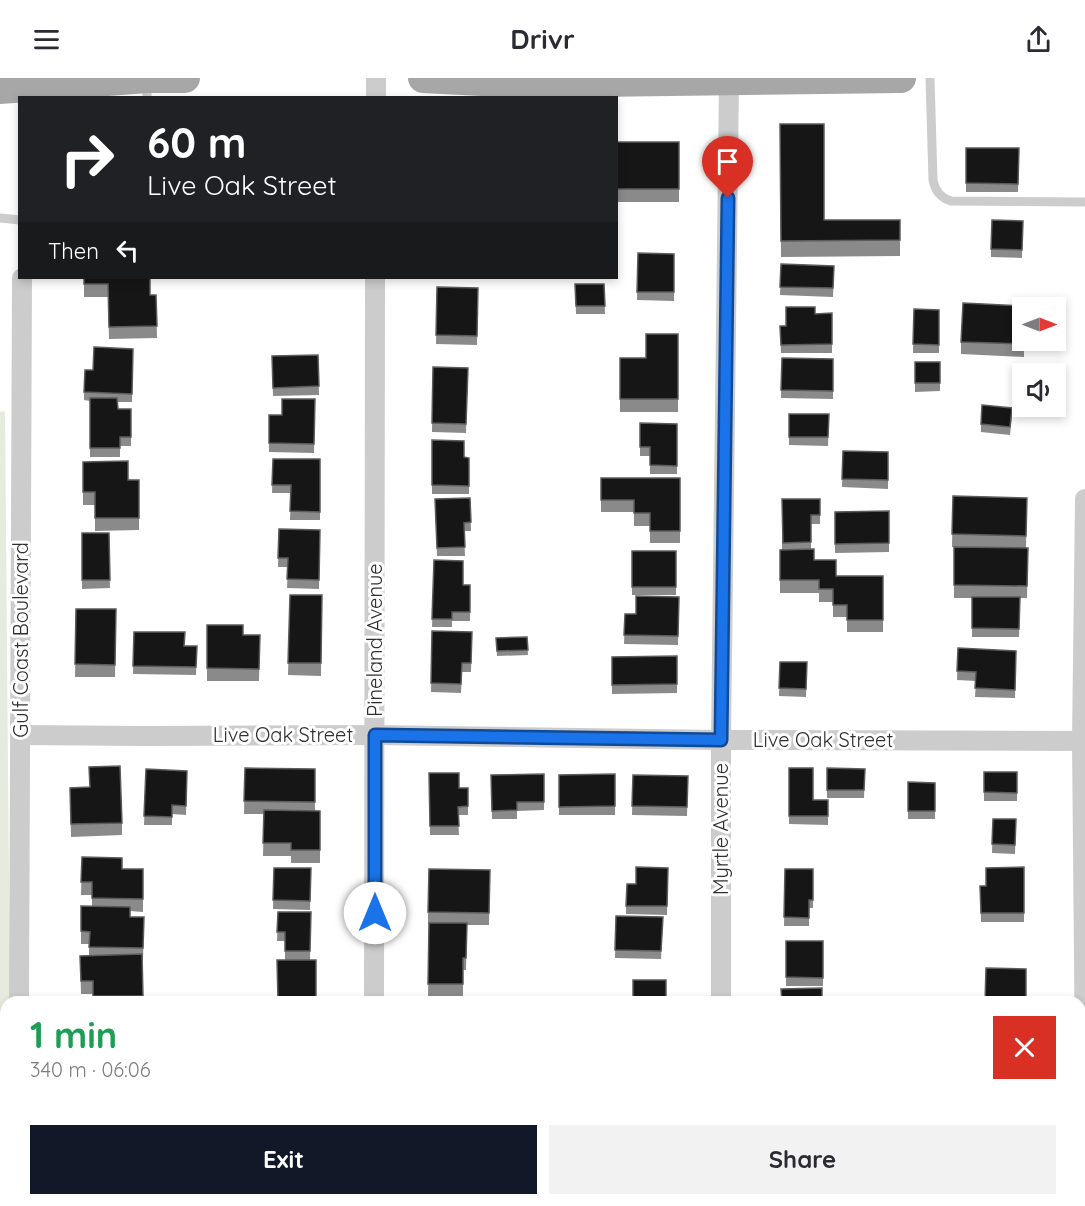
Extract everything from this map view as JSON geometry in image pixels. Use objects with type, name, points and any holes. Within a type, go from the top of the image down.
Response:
[{"type":"main road","points":[[17,88],[147,78],[185,78]]},
{"type":"main road","points":[[423,78],[521,83],[900,78]]},
{"type":"street","points":[[375,78],[375,96]]},
{"type":"street","name":"Myrtle Avenue","points":[[721,996],[721,740],[732,79]]},
{"type":"street","name":"Gulf Coast Boulevard","points":[[19,996],[22,279]]},
{"type":"street","name":"Pineland Avenue","points":[[374,996],[375,279]]},
{"type":"street","points":[[1085,499],[1085,996]]},
{"type":"street","name":"Live Oak Street","points":[[20,735],[375,735],[721,740],[1084,741]]},
{"type":"lane","points":[[147,78],[147,96]]},
{"type":"lane","points":[[930,78],[933,180],[934,188],[944,199],[951,201],[1085,202]]},
{"type":"lane","points":[[0,218],[18,220]]},
{"type":"shaded area","points":[[5,411],[10,996],[0,996],[0,412]]},
{"type":"building","points":[[780,124],[824,124],[824,220],[900,220],[900,240],[781,241]]},
{"type":"building","points":[[618,142],[679,142],[679,189],[618,189]]},
{"type":"building","points":[[966,148],[1019,148],[1018,184],[966,183]]},
{"type":"building","points":[[992,220],[1023,221],[1022,250],[991,249]]},
{"type":"building","points":[[638,253],[674,254],[674,292],[637,292]]},
{"type":"building","points":[[781,264],[834,266],[833,288],[780,287]]},
{"type":"building","points":[[84,279],[150,279],[150,295],[156,295],[157,326],[109,327],[108,284],[84,284]]},
{"type":"building","points":[[575,284],[604,284],[605,306],[576,306]]},
{"type":"building","points":[[437,287],[478,288],[477,336],[436,335]]},
{"type":"building","points":[[963,303],[1012,305],[1012,344],[961,342]]},
{"type":"building","points":[[786,307],[815,307],[815,314],[832,313],[832,344],[781,345],[780,326],[786,326]]},
{"type":"building","points":[[914,309],[939,310],[939,345],[913,344]]},
{"type":"building","points":[[646,334],[678,334],[678,399],[620,399],[620,358],[646,358]]},
{"type":"building","points":[[94,347],[133,349],[132,394],[84,392],[85,370],[93,370]]},
{"type":"building","points":[[318,355],[319,386],[273,388],[272,356]]},
{"type":"building","points":[[782,358],[833,359],[833,391],[781,390]]},
{"type":"building","points":[[915,362],[940,362],[940,383],[915,383]]},
{"type":"building","points":[[433,367],[468,368],[466,424],[432,423]]},
{"type":"building","points":[[90,398],[117,398],[118,409],[131,409],[131,437],[120,437],[120,448],[90,448]]},
{"type":"building","points":[[282,399],[315,399],[314,444],[269,443],[269,415],[282,415]]},
{"type":"building","points":[[982,405],[1012,408],[1010,427],[981,424]]},
{"type":"building","points":[[789,414],[829,414],[828,437],[789,437]]},
{"type":"building","points":[[640,423],[677,424],[677,466],[650,465],[650,447],[640,447]]},
{"type":"building","points":[[432,440],[464,441],[464,457],[469,458],[469,486],[432,485]]},
{"type":"building","points":[[843,451],[888,452],[888,480],[842,479]]},
{"type":"building","points":[[273,459],[320,459],[320,512],[290,511],[291,485],[272,485]]},
{"type":"building","points":[[128,461],[128,480],[139,480],[139,518],[95,518],[95,492],[83,492],[83,462]]},
{"type":"building","points":[[601,478],[680,478],[680,531],[650,531],[650,513],[634,513],[634,500],[601,500]]},
{"type":"building","points":[[953,496],[1027,498],[1026,536],[952,534]]},
{"type":"building","points":[[470,498],[471,522],[464,523],[465,547],[437,548],[435,499]]},
{"type":"building","points":[[782,499],[820,499],[820,515],[811,515],[811,542],[783,543]]},
{"type":"building","points":[[889,511],[889,543],[835,544],[835,512]]},
{"type":"building","points":[[279,529],[320,530],[319,580],[287,579],[288,558],[278,558]]},
{"type":"building","points":[[82,533],[109,533],[110,580],[82,580]]},
{"type":"building","points":[[954,547],[1028,548],[1027,586],[954,585]]},
{"type":"building","points":[[814,549],[814,560],[836,560],[836,576],[883,576],[883,620],[847,620],[847,605],[833,605],[833,589],[819,589],[819,580],[780,580],[780,550]]},
{"type":"building","points":[[632,551],[676,551],[676,587],[632,587]]},
{"type":"building","points":[[434,560],[463,561],[463,585],[470,585],[470,612],[452,612],[452,619],[432,619]]},
{"type":"building","points":[[290,595],[322,595],[321,663],[288,663]]},
{"type":"building","points":[[636,596],[679,597],[678,636],[624,635],[625,614],[636,614]]},
{"type":"building","points":[[972,597],[1020,597],[1019,629],[972,628]]},
{"type":"building","points":[[76,609],[116,609],[115,665],[75,664]]},
{"type":"building","points":[[207,625],[243,625],[243,635],[260,635],[259,669],[207,668]]},
{"type":"building","points":[[432,631],[472,632],[471,663],[462,663],[461,684],[431,683]]},
{"type":"building","points":[[134,632],[185,632],[184,646],[197,646],[196,667],[133,666]]},
{"type":"building","points":[[527,637],[528,650],[497,651],[496,638]]},
{"type":"building","points":[[958,648],[1016,651],[1015,690],[975,688],[976,672],[957,671]]},
{"type":"building","points":[[677,656],[677,684],[612,685],[612,657]]},
{"type":"building","points":[[780,662],[807,662],[806,689],[779,688]]},
{"type":"building","points":[[120,766],[122,823],[71,824],[70,788],[90,787],[89,767]]},
{"type":"building","points":[[245,768],[315,769],[315,802],[244,801]]},
{"type":"building","points":[[789,768],[813,768],[813,800],[828,800],[828,816],[789,816]]},
{"type":"building","points":[[827,768],[865,769],[864,790],[827,790]]},
{"type":"building","points":[[146,769],[187,771],[186,806],[172,805],[172,817],[144,816]]},
{"type":"building","points":[[984,772],[1017,772],[1017,793],[984,792]]},
{"type":"building","points":[[429,773],[459,773],[459,788],[468,788],[468,806],[458,807],[459,826],[430,826]]},
{"type":"building","points":[[544,774],[544,802],[517,802],[517,810],[492,811],[491,775]]},
{"type":"building","points":[[615,774],[615,806],[559,807],[559,775]]},
{"type":"building","points":[[633,775],[688,776],[687,807],[632,806]]},
{"type":"building","points":[[908,782],[935,783],[935,811],[908,811]]},
{"type":"building","points":[[264,810],[320,811],[320,850],[291,850],[291,843],[263,843]]},
{"type":"building","points":[[993,819],[1016,819],[1015,845],[992,844]]},
{"type":"building","points":[[82,857],[122,858],[122,869],[143,869],[143,899],[92,898],[92,882],[81,882]]},
{"type":"building","points":[[636,867],[668,868],[667,906],[626,906],[627,884],[636,884]]},
{"type":"building","points":[[1024,867],[1024,913],[981,913],[980,886],[986,886],[986,868]]},
{"type":"building","points":[[274,868],[311,868],[310,901],[273,900]]},
{"type":"building","points":[[429,869],[490,870],[489,913],[428,912]]},
{"type":"building","points":[[785,869],[813,869],[813,900],[809,900],[809,918],[784,917]]},
{"type":"building","points":[[81,906],[130,907],[130,917],[144,917],[143,948],[89,947],[90,932],[81,931]]},
{"type":"building","points":[[278,912],[311,912],[310,951],[285,951],[285,932],[277,932]]},
{"type":"building","points":[[616,916],[663,917],[661,951],[615,950]]},
{"type":"building","points":[[429,923],[467,923],[463,984],[428,984]]},
{"type":"building","points":[[786,941],[823,941],[823,978],[786,977]]},
{"type":"building","points":[[142,954],[143,996],[93,996],[93,981],[81,981],[80,956]]},
{"type":"building","points":[[277,960],[316,960],[316,996],[278,996]]},
{"type":"building","points":[[986,968],[1026,969],[1026,996],[985,996]]},
{"type":"building","points":[[633,980],[666,980],[666,996],[633,996]]},
{"type":"building","points":[[822,988],[822,996],[782,996],[781,989]]},
{"type":"route","points":[[375,913],[375,735],[721,740],[728,198]]}]
